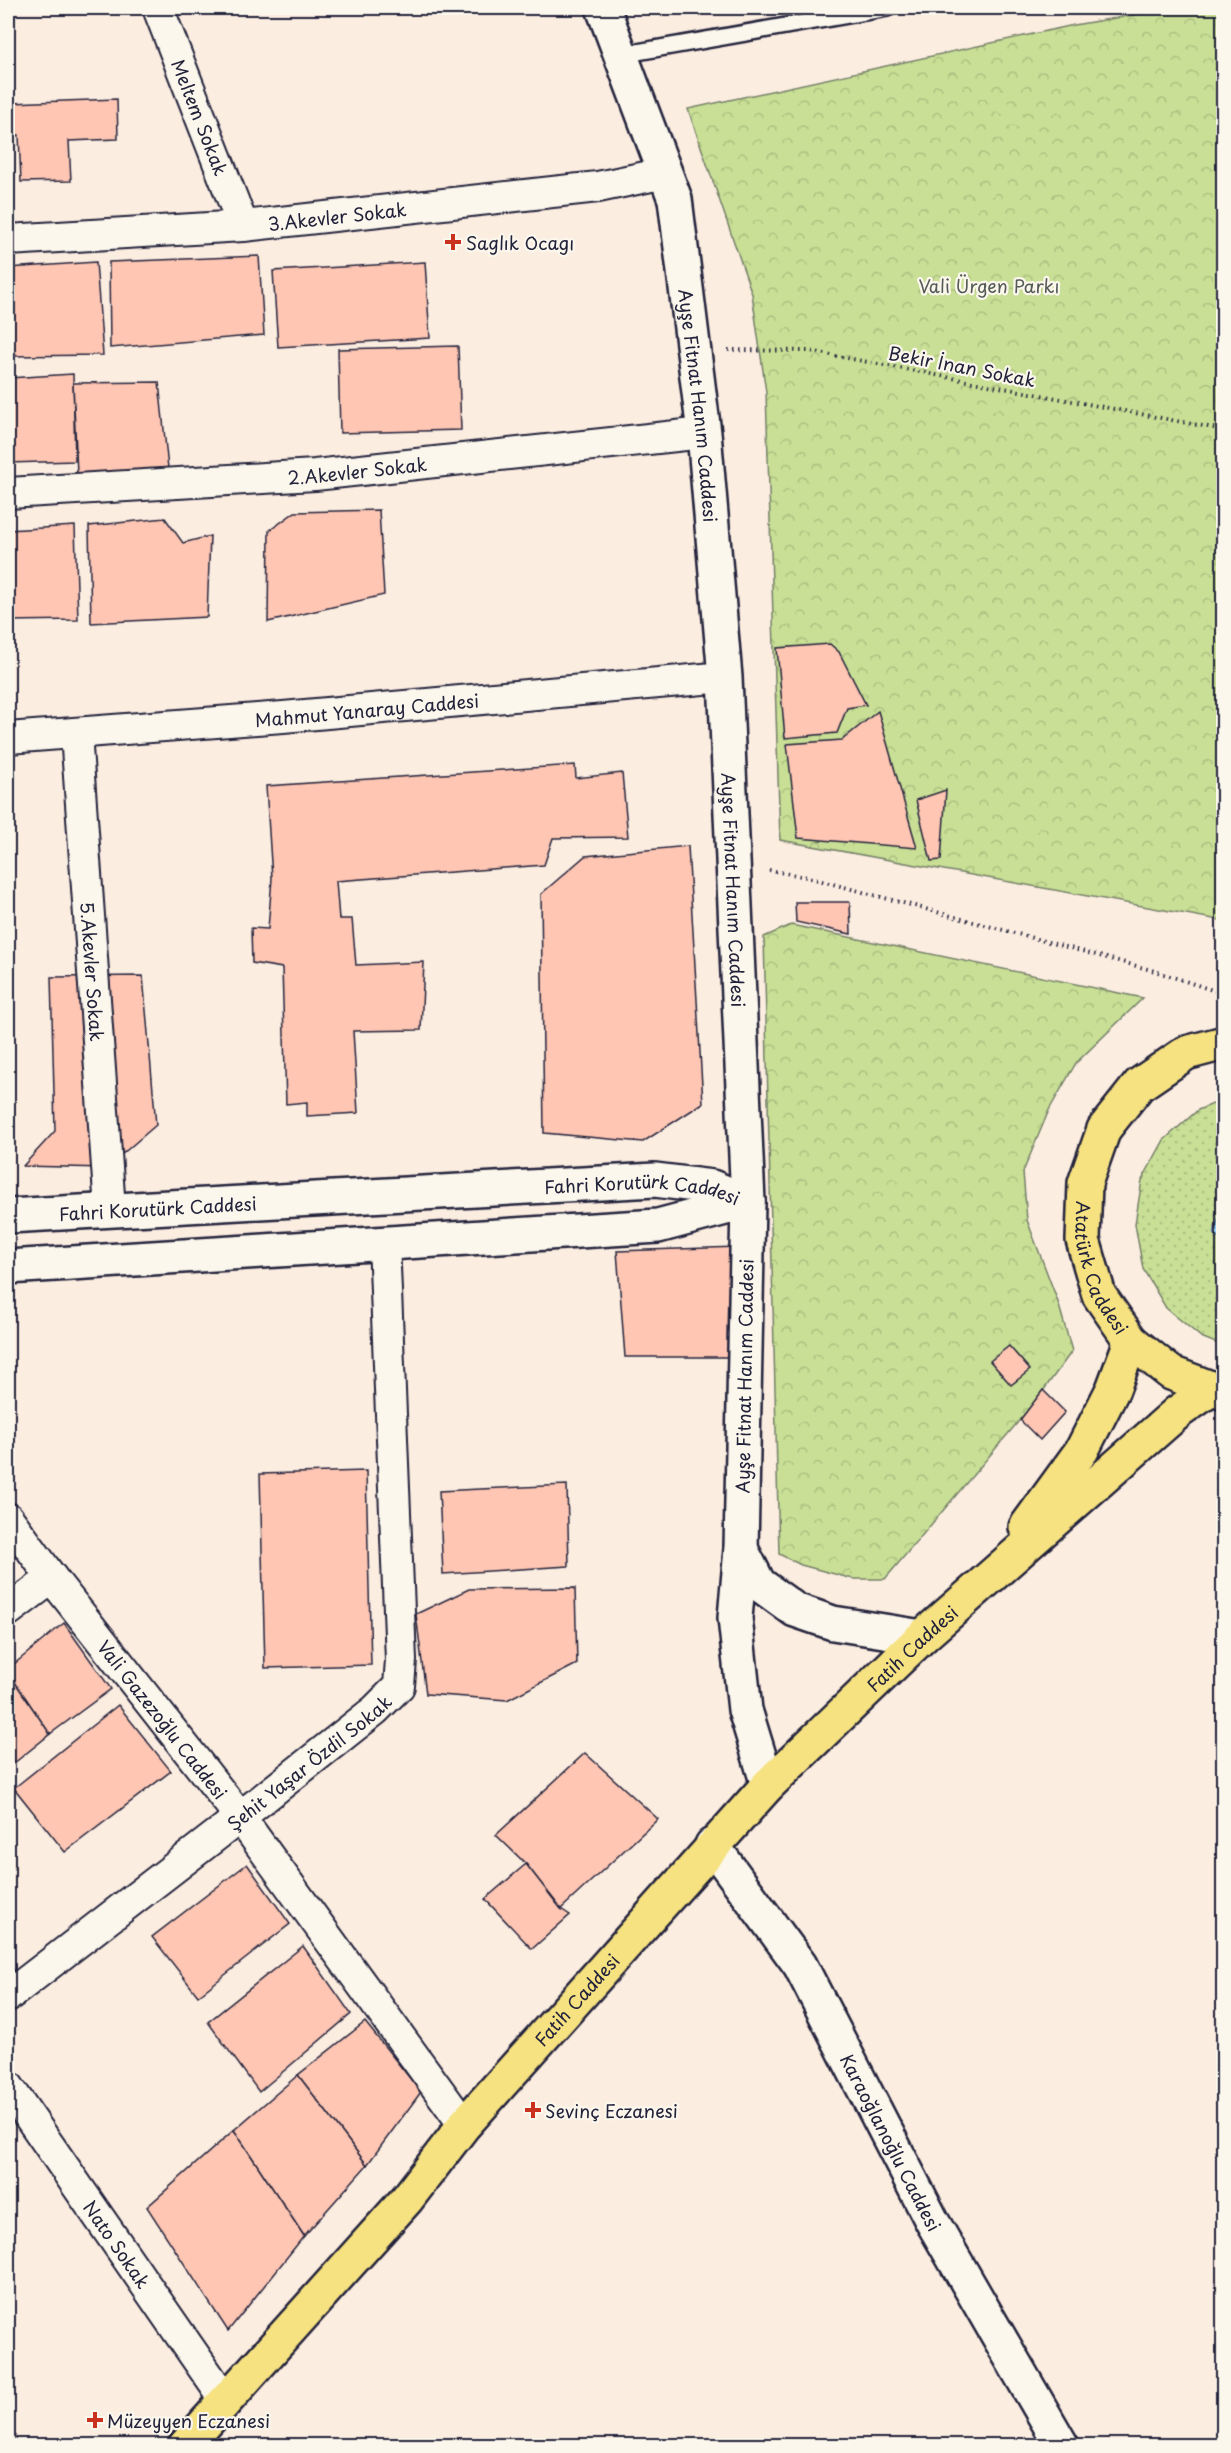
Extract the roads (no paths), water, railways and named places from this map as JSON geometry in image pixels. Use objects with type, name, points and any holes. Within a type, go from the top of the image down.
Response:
[{"type":"main road","name":"Atatürk Caddesi","points":[[1217,1391],[1171,1373],[1131,1341],[1099,1295],[1083,1240],[1085,1183],[1104,1129],[1139,1085],[1186,1053],[1224,1042]]},
{"type":"main road","name":"Fatih Caddesi","points":[[992,1574],[1082,1450],[1113,1389],[1131,1341]]},
{"type":"main road","name":"Fatih Caddesi","points":[[185,2445],[407,2199],[464,2125],[768,1785],[922,1636],[992,1574],[1178,1412],[1217,1391]]},
{"type":"street","name":"Meltem Sokak","points":[[158,8],[243,226]]},
{"type":"street","name":"Ayşe Fitnat Hanım Caddesi","points":[[603,8],[675,199],[704,433],[725,677],[748,1202],[741,1549],[735,1618],[745,1710],[768,1785]]},
{"type":"street","name":"3.Akevler Sokak","points":[[8,240],[243,226],[598,187],[665,173]]},
{"type":"street","name":"2.Akevler Sokak","points":[[8,493],[315,475],[704,433]]},
{"type":"street","name":"Mahmut Yanaray Caddesi","points":[[8,738],[725,677]]},
{"type":"street","name":"5.Akevler Sokak","points":[[76,734],[110,1209]]},
{"type":"street","name":"Fahri Korutürk Caddesi","points":[[8,1216],[655,1180],[712,1186],[748,1202]]},
{"type":"street","name":"Fahri Korutürk Caddesi","points":[[8,1267],[658,1226],[748,1202]]},
{"type":"street","name":"Şehit Yaşar Özdil Sokak","points":[[8,1996],[375,1710],[399,1686],[401,1660],[384,1242]]},
{"type":"street","name":"Vali Gazezoğlu Caddesi","points":[[8,1518],[52,1578],[240,1817],[464,2125]]},
{"type":"street","points":[[741,1549],[759,1584],[795,1610],[833,1623],[922,1636]]},
{"type":"street","points":[[8,1611],[52,1578]]},
{"type":"street","name":"Karaoğlanoğlu Caddesi","points":[[712,1845],[800,1965],[932,2221],[1062,2445]]},
{"type":"street","name":"Nato Sokak","points":[[8,2086],[226,2401]]},
{"type":"lane","points":[[620,55],[888,8]]},
{"type":"water","points":[[1223,1204],[1224,1244],[1214,1233]]},
{"type":"place","name":"Saglık Ocagı","points":[[453,242]]},
{"type":"place","name":"Sevinç Eczanesi","points":[[533,2110]]},
{"type":"place","name":"Müzeyyen Eczanesi","points":[[95,2420]]},
{"type":"park label","name":"Vali Ürgen Parkı","points":[[989,285]]}]
